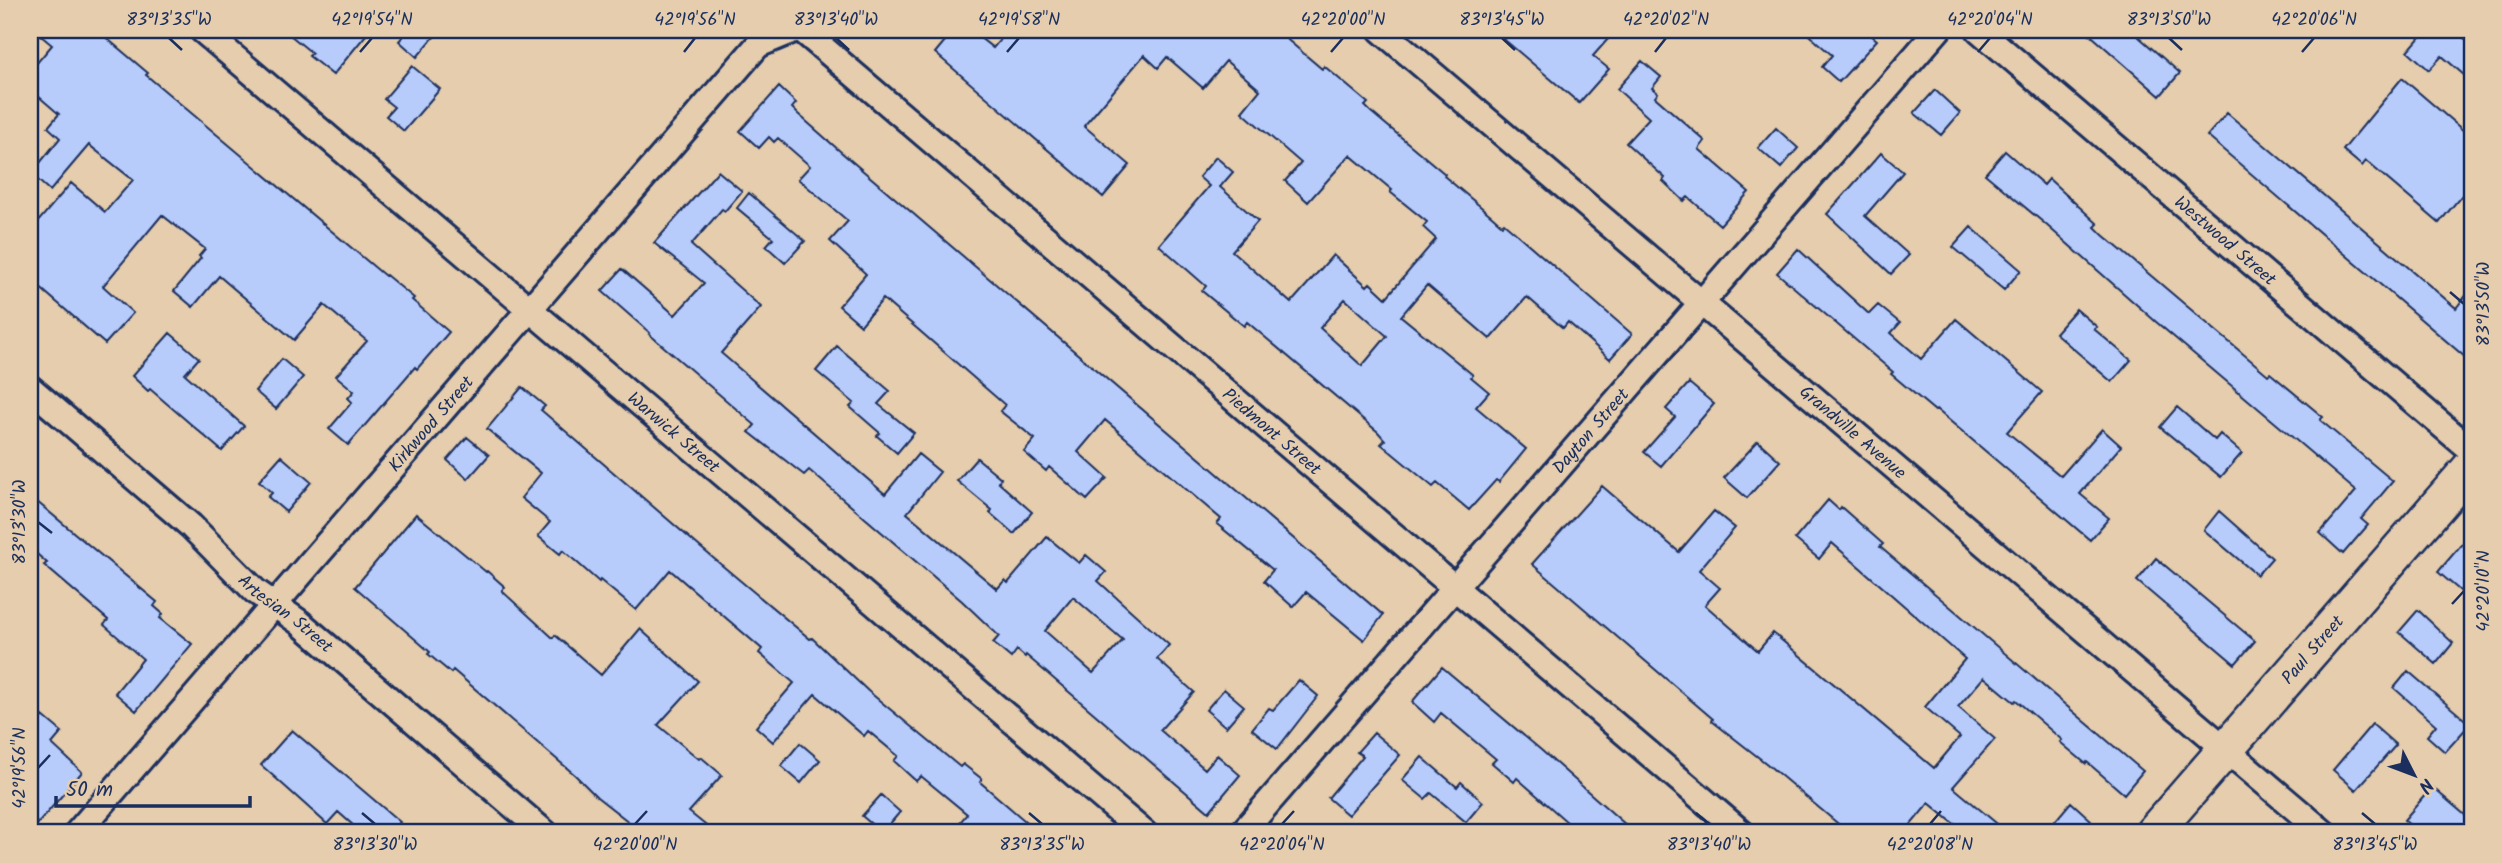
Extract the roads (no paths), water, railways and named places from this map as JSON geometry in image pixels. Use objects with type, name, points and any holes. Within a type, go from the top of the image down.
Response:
[{"type":"street","name":"Warwick Street","points":[[202,30],[1144,833]]},
{"type":"street","name":"Kirkwood Street","points":[[77,833],[758,45],[794,30]]},
{"type":"street","name":"Piedmont Street","points":[[802,30],[1742,833]]},
{"type":"street","name":"Grandville Avenue","points":[[1381,30],[2324,833]]},
{"type":"street","name":"Dayton Street","points":[[1242,833],[1938,30]]},
{"type":"street","name":"Westwood Street","points":[[1979,30],[2472,451]]},
{"type":"street","name":"Artesian Street","points":[[30,388],[191,526],[255,591],[299,622],[545,833]]},
{"type":"street","name":"Paul Street","points":[[2153,833],[2472,466]]}]
